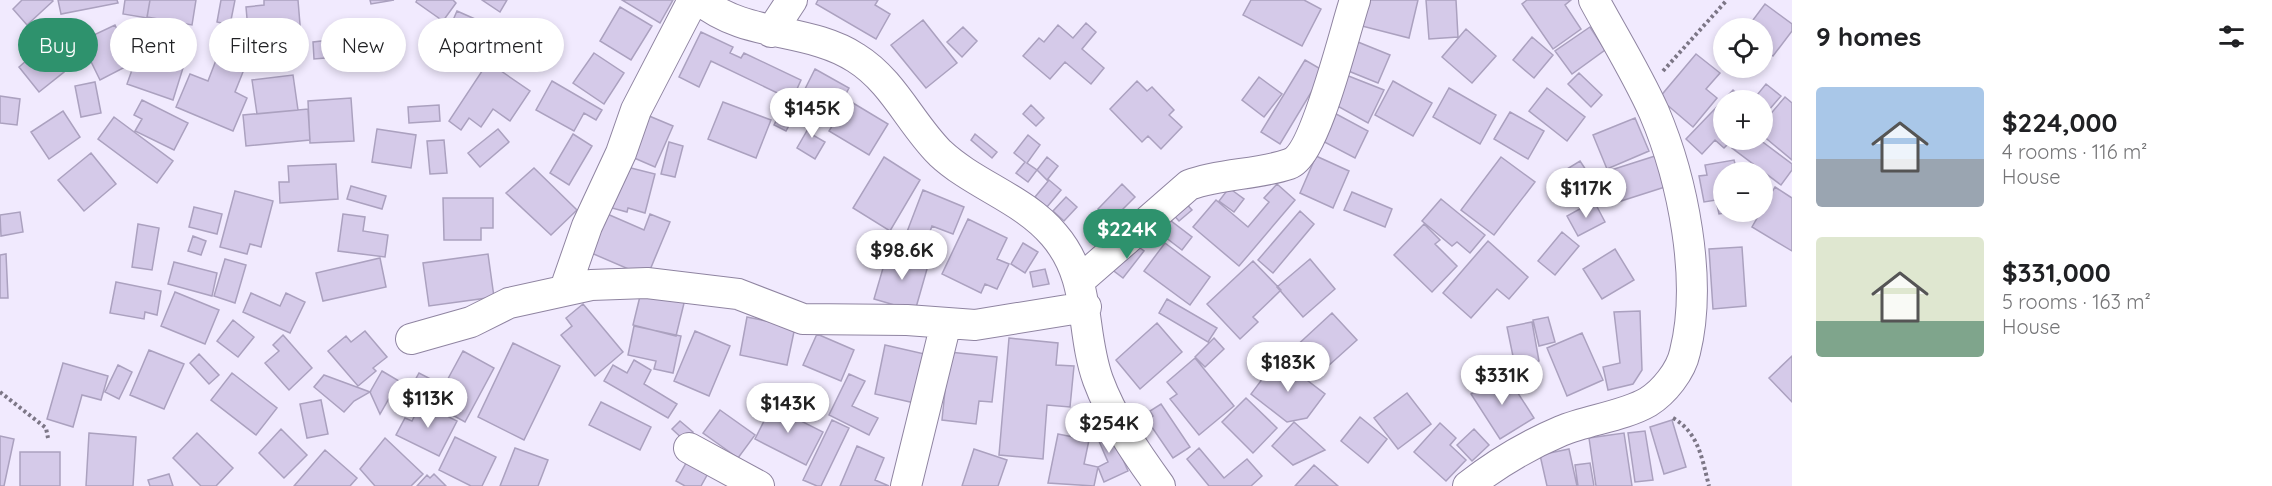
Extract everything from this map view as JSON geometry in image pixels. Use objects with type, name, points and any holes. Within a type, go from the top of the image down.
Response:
[{"type":"street","points":[[565,289],[587,226],[621,153],[636,110],[693,0]]},
{"type":"street","points":[[700,0],[727,17],[771,32],[817,41],[856,57],[896,96],[941,153],[1031,214],[1054,234],[1070,256],[1083,294],[1098,379],[1113,413],[1160,486]]},
{"type":"street","points":[[771,32],[792,0]]},
{"type":"street","points":[[411,339],[471,322],[509,303],[591,285],[647,283],[738,294],[803,319],[907,320],[946,323],[986,323],[1083,294],[1189,185],[1205,179],[1291,164],[1302,151],[1324,104],[1355,0]]},
{"type":"street","points":[[1468,486],[1491,467],[1562,431],[1646,403],[1666,387],[1685,355],[1691,320],[1690,267],[1681,202],[1671,163],[1644,91],[1594,0]]},
{"type":"street","points":[[906,486],[946,323]]},
{"type":"street","points":[[690,448],[759,486]]},
{"type":"path","points":[[1644,91],[1727,0]]},
{"type":"path","points":[[0,392],[46,428],[48,438]]},
{"type":"path","points":[[1646,403],[1685,425],[1698,444],[1709,486]]},
{"type":"building","points":[[22,0],[53,1],[35,18],[21,18],[13,9]]},
{"type":"building","points":[[58,0],[117,0],[118,3],[61,14]]},
{"type":"building","points":[[125,0],[150,0],[147,18],[123,14]]},
{"type":"building","points":[[150,0],[196,0],[193,18],[147,17]]},
{"type":"building","points":[[221,0],[235,0],[231,18],[218,18]]},
{"type":"building","points":[[264,0],[298,0],[299,18],[247,18],[246,7],[264,5]]},
{"type":"building","points":[[370,0],[394,0],[371,4]]},
{"type":"building","points":[[417,0],[453,0],[456,3],[445,18],[439,18],[416,2]]},
{"type":"building","points":[[482,0],[507,0],[500,12]]},
{"type":"building","points":[[622,0],[673,0],[660,23]]},
{"type":"building","points":[[818,0],[878,0],[875,5],[890,14],[876,39],[816,4]]},
{"type":"building","points":[[1251,0],[1304,0],[1321,9],[1302,46],[1243,15]]},
{"type":"building","points":[[1364,0],[1418,0],[1409,38],[1358,25]]},
{"type":"building","points":[[1426,0],[1456,0],[1458,37],[1429,39]]},
{"type":"building","points":[[1527,0],[1571,0],[1565,5],[1581,29],[1553,49],[1522,4]]},
{"type":"building","points":[[1765,4],[1792,24],[1792,31],[1773,56],[1773,18],[1754,18]]},
{"type":"building","points":[[620,7],[652,26],[631,60],[600,41]]},
{"type":"building","points":[[457,11],[473,18],[454,18]]},
{"type":"building","points":[[923,20],[957,63],[926,88],[891,45]]},
{"type":"building","points":[[1086,23],[1096,32],[1082,49],[1104,68],[1091,84],[1065,62],[1050,79],[1023,56],[1039,38],[1044,42],[1058,25],[1073,38]]},
{"type":"building","points":[[110,27],[110,72],[116,72],[100,80],[96,72],[98,72],[98,33]]},
{"type":"building","points":[[963,27],[977,41],[962,57],[947,42]]},
{"type":"building","points":[[1590,27],[1605,50],[1572,74],[1555,51]]},
{"type":"building","points":[[1466,29],[1496,56],[1472,83],[1442,57]]},
{"type":"building","points":[[701,32],[733,47],[730,53],[741,58],[744,53],[801,80],[792,100],[711,61],[699,87],[679,77]]},
{"type":"building","points":[[1532,37],[1553,55],[1534,78],[1513,60]]},
{"type":"building","points":[[1353,40],[1390,55],[1378,83],[1341,68]]},
{"type":"building","points":[[321,41],[321,58],[314,59],[313,42]]},
{"type":"building","points":[[594,53],[624,73],[604,104],[573,83]]},
{"type":"building","points":[[1696,54],[1713,67],[1713,78],[1716,78],[1706,89],[1713,95],[1713,103],[1693,127],[1659,98]]},
{"type":"building","points":[[1305,60],[1324,71],[1280,144],[1261,132]]},
{"type":"building","points":[[815,69],[849,88],[836,112],[803,93]]},
{"type":"building","points":[[23,72],[64,72],[39,92]]},
{"type":"building","points":[[131,72],[182,72],[173,100],[127,84]]},
{"type":"building","points":[[211,72],[243,72],[235,92],[247,98],[233,131],[176,107],[190,74],[208,81]]},
{"type":"building","points":[[481,72],[502,72],[530,91],[510,121],[493,109],[481,127],[469,118],[461,130],[449,121]]},
{"type":"building","points":[[1579,73],[1602,95],[1591,107],[1568,84]]},
{"type":"building","points":[[293,75],[298,110],[257,114],[252,80]]},
{"type":"building","points":[[1346,75],[1384,90],[1368,123],[1332,103]]},
{"type":"building","points":[[1259,77],[1282,94],[1264,117],[1242,100]]},
{"type":"building","points":[[552,81],[602,110],[596,120],[584,113],[574,131],[536,110]]},
{"type":"building","points":[[1137,81],[1147,91],[1152,87],[1174,110],[1169,115],[1182,127],[1161,149],[1148,136],[1142,142],[1110,109]]},
{"type":"building","points":[[1393,81],[1432,103],[1413,136],[1375,115]]},
{"type":"building","points":[[95,82],[101,113],[81,117],[75,86]]},
{"type":"building","points":[[1766,84],[1781,96],[1773,105],[1773,90],[1761,90]]},
{"type":"building","points":[[1449,88],[1496,115],[1480,144],[1433,117]]},
{"type":"building","points":[[1547,88],[1585,117],[1567,141],[1529,111]]},
{"type":"building","points":[[0,96],[20,99],[17,125],[0,123]]},
{"type":"building","points":[[1785,97],[1792,103],[1792,160],[1773,144],[1773,111]]},
{"type":"building","points":[[351,98],[354,141],[310,143],[308,101]]},
{"type":"building","points":[[142,100],[188,123],[174,150],[135,131],[142,119],[134,115]]},
{"type":"building","points":[[848,100],[888,124],[869,155],[829,131]]},
{"type":"building","points":[[723,102],[771,120],[756,158],[708,139]]},
{"type":"building","points":[[439,105],[440,121],[409,123],[408,107]]},
{"type":"building","points":[[1031,105],[1044,118],[1036,126],[1023,114]]},
{"type":"building","points":[[820,108],[824,111],[811,134],[825,142],[815,159],[797,148]]},
{"type":"building","points":[[1325,108],[1368,131],[1355,158],[1311,135]]},
{"type":"building","points":[[308,109],[310,140],[246,146],[243,115]]},
{"type":"building","points":[[63,111],[80,137],[49,159],[31,132]]},
{"type":"building","points":[[1713,111],[1713,142],[1702,154],[1686,139]]},
{"type":"building","points":[[1510,112],[1544,131],[1528,159],[1494,139]]},
{"type":"building","points":[[642,113],[673,126],[655,167],[625,154]]},
{"type":"building","points":[[779,115],[791,122],[786,131],[774,125]]},
{"type":"building","points":[[114,117],[173,161],[157,183],[98,139]]},
{"type":"building","points":[[1635,118],[1649,151],[1607,169],[1593,135]]},
{"type":"building","points":[[377,129],[416,135],[411,168],[372,162]]},
{"type":"building","points":[[498,129],[509,142],[480,167],[468,153]]},
{"type":"building","points":[[573,134],[592,146],[569,185],[550,173]]},
{"type":"building","points":[[975,134],[997,152],[992,158],[971,140]]},
{"type":"building","points":[[1028,135],[1040,145],[1027,163],[1037,170],[1028,182],[1016,173],[1025,162],[1014,153]]},
{"type":"building","points":[[444,140],[447,173],[430,174],[427,141]]},
{"type":"building","points":[[669,142],[683,146],[675,177],[661,174]]},
{"type":"building","points":[[1735,150],[1773,150],[1792,164],[1792,170],[1781,185],[1773,179],[1773,162],[1751,162]]},
{"type":"building","points":[[91,153],[116,184],[84,211],[58,180]]},
{"type":"building","points":[[1316,156],[1349,171],[1333,208],[1300,193]]},
{"type":"building","points":[[1655,156],[1665,187],[1618,202],[1608,171]]},
{"type":"building","points":[[884,157],[920,180],[890,231],[853,208]]},
{"type":"building","points":[[1047,157],[1058,166],[1047,180],[1037,170]]},
{"type":"building","points":[[1501,157],[1535,182],[1494,235],[1461,210]]},
{"type":"building","points":[[1580,161],[1590,176],[1577,185],[1567,169]]},
{"type":"building","points":[[336,164],[338,199],[280,203],[279,182],[289,182],[288,166]]},
{"type":"building","points":[[1713,164],[1713,200],[1704,202],[1699,176],[1707,175],[1705,165]]},
{"type":"building","points":[[623,166],[655,174],[645,213],[628,208],[627,212],[612,208]]},
{"type":"building","points":[[534,168],[577,210],[551,235],[506,193]]},
{"type":"building","points":[[1049,180],[1061,190],[1047,207],[1035,197]]},
{"type":"building","points":[[1122,184],[1135,197],[1110,222],[1098,209]]},
{"type":"building","points":[[1277,184],[1295,200],[1239,266],[1193,227],[1216,200],[1248,227],[1269,202],[1264,198]]},
{"type":"building","points":[[351,186],[386,196],[382,209],[347,199]]},
{"type":"building","points":[[1775,187],[1792,198],[1792,251],[1752,227],[1755,222],[1773,222]]},
{"type":"building","points":[[1229,188],[1244,199],[1234,212],[1219,201]]},
{"type":"building","points":[[923,190],[964,207],[953,234],[932,226],[925,245],[905,237]]},
{"type":"building","points":[[235,191],[273,201],[261,247],[250,244],[247,254],[220,247]]},
{"type":"building","points":[[1352,192],[1392,209],[1385,227],[1344,210]]},
{"type":"building","points":[[1066,197],[1077,207],[1064,221],[1053,211]]},
{"type":"building","points":[[443,198],[493,198],[493,228],[481,228],[481,240],[444,240]]},
{"type":"building","points":[[1181,198],[1192,210],[1179,221],[1168,209]]},
{"type":"building","points":[[1441,199],[1485,235],[1470,253],[1457,242],[1452,246],[1422,221]]},
{"type":"building","points":[[1594,201],[1605,222],[1578,236],[1567,216]]},
{"type":"building","points":[[194,207],[222,214],[217,234],[189,227]]},
{"type":"building","points":[[1300,211],[1314,224],[1273,273],[1258,260]]},
{"type":"building","points":[[20,212],[23,232],[1,236],[0,215]]},
{"type":"building","points":[[605,213],[644,230],[650,214],[670,222],[647,277],[589,252]]},
{"type":"building","points":[[343,214],[365,217],[363,231],[388,235],[385,257],[338,251]]},
{"type":"building","points":[[1162,214],[1192,237],[1182,250],[1152,227]]},
{"type":"building","points":[[968,219],[1007,238],[997,259],[1009,264],[997,289],[985,284],[981,293],[942,274]]},
{"type":"building","points":[[138,224],[159,228],[152,270],[132,267]]},
{"type":"building","points":[[1424,224],[1440,240],[1435,244],[1457,266],[1432,292],[1394,255]]},
{"type":"building","points":[[1562,232],[1579,246],[1555,275],[1538,261]]},
{"type":"building","points":[[193,236],[206,241],[201,255],[188,251]]},
{"type":"building","points":[[1131,241],[1144,251],[1123,278],[1110,268]]},
{"type":"building","points":[[1488,241],[1528,277],[1509,299],[1497,289],[1471,318],[1443,293]]},
{"type":"building","points":[[1023,243],[1038,252],[1025,273],[1011,264]]},
{"type":"building","points":[[1165,243],[1210,277],[1190,305],[1144,271]]},
{"type":"building","points":[[1742,247],[1746,306],[1713,309],[1709,249]]},
{"type":"building","points":[[1615,249],[1634,280],[1602,299],[1583,269]]},
{"type":"building","points":[[888,251],[929,262],[915,311],[874,299]]},
{"type":"building","points":[[6,254],[8,298],[0,298],[0,255]]},
{"type":"building","points":[[488,254],[494,297],[429,306],[423,263]]},
{"type":"building","points":[[380,258],[386,287],[323,301],[316,273]]},
{"type":"building","points":[[225,259],[246,265],[235,303],[214,296]]},
{"type":"building","points":[[1310,259],[1335,289],[1303,317],[1277,287]]},
{"type":"building","points":[[1253,261],[1281,290],[1253,317],[1258,322],[1240,339],[1207,304]]},
{"type":"building","points":[[174,262],[217,273],[212,296],[168,284]]},
{"type":"building","points":[[1045,269],[1049,284],[1033,287],[1030,272]]},
{"type":"building","points":[[116,282],[161,291],[157,315],[145,312],[144,319],[110,313]]},
{"type":"building","points":[[642,288],[685,299],[676,336],[633,325]]},
{"type":"building","points":[[175,292],[219,310],[205,344],[161,326]]},
{"type":"building","points":[[251,293],[280,306],[286,293],[305,302],[290,333],[243,312]]},
{"type":"building","points":[[1167,299],[1217,328],[1208,342],[1159,313]]},
{"type":"building","points":[[583,304],[623,352],[595,376],[561,335],[572,326],[566,318]]},
{"type":"building","points":[[1640,311],[1642,370],[1633,384],[1608,390],[1603,367],[1620,363],[1614,312]]},
{"type":"building","points":[[1332,313],[1357,340],[1317,376],[1293,349]]},
{"type":"building","points":[[747,317],[795,327],[787,365],[740,355]]},
{"type":"building","points":[[1548,317],[1555,342],[1539,346],[1533,320]]},
{"type":"building","points":[[233,320],[254,337],[238,357],[217,341]]},
{"type":"building","points":[[1532,322],[1539,361],[1515,366],[1507,327]]},
{"type":"building","points":[[1157,323],[1182,352],[1140,389],[1116,360]]},
{"type":"building","points":[[634,326],[681,336],[673,373],[654,369],[656,361],[628,355]]},
{"type":"building","points":[[365,331],[387,357],[373,368],[376,371],[358,386],[328,351],[346,336],[351,342]]},
{"type":"building","points":[[695,331],[730,346],[709,396],[674,381]]},
{"type":"building","points":[[1582,333],[1603,380],[1567,396],[1547,348]]},
{"type":"building","points":[[817,334],[854,350],[841,381],[803,365]]},
{"type":"building","points":[[283,335],[312,368],[289,390],[265,363],[279,351],[273,345]]},
{"type":"building","points":[[1009,338],[1058,343],[1056,365],[1074,366],[1070,407],[1047,405],[1043,459],[999,455]]},
{"type":"building","points":[[1214,338],[1224,349],[1205,367],[1195,357]]},
{"type":"building","points":[[513,343],[560,366],[524,440],[478,417]]},
{"type":"building","points":[[885,345],[929,355],[919,404],[875,394]]},
{"type":"building","points":[[149,350],[184,364],[164,409],[130,395]]},
{"type":"building","points":[[463,351],[494,368],[465,422],[409,391],[419,373],[444,386]]},
{"type":"building","points":[[949,352],[997,357],[992,402],[979,401],[976,424],[942,420]]},
{"type":"building","points":[[199,354],[219,375],[209,384],[190,363]]},
{"type":"building","points":[[1792,356],[1792,402],[1769,378]]},
{"type":"building","points":[[1195,358],[1234,406],[1199,435],[1170,399],[1177,394],[1167,382]]},
{"type":"building","points":[[1278,358],[1325,394],[1307,418],[1287,422],[1251,394]]},
{"type":"building","points":[[634,360],[651,370],[644,384],[677,404],[668,418],[604,381],[613,365],[627,373]]},
{"type":"building","points":[[63,363],[108,376],[101,400],[82,395],[73,427],[47,419]]},
{"type":"building","points":[[118,365],[132,372],[119,399],[105,392]]},
{"type":"building","points":[[382,371],[399,381],[380,414],[370,392]]},
{"type":"building","points":[[232,373],[277,408],[256,435],[211,400]]},
{"type":"building","points":[[1505,373],[1534,418],[1500,439],[1471,394]]},
{"type":"building","points":[[849,374],[865,381],[852,406],[878,418],[869,435],[829,415]]},
{"type":"building","points":[[324,375],[370,392],[354,401],[344,412],[314,387]]},
{"type":"building","points":[[1407,393],[1431,424],[1398,449],[1374,418]]},
{"type":"building","points":[[1246,398],[1277,428],[1253,453],[1222,422]]},
{"type":"building","points":[[775,399],[791,407],[787,414],[823,432],[806,465],[755,439]]},
{"type":"building","points":[[321,400],[328,434],[307,438],[300,404]]},
{"type":"building","points":[[601,402],[651,427],[640,450],[589,425]]},
{"type":"building","points":[[421,403],[457,421],[439,456],[396,435],[405,418],[412,421]]},
{"type":"building","points":[[1161,404],[1190,447],[1173,458],[1147,420],[1153,416],[1150,411]]},
{"type":"building","points":[[720,410],[755,435],[738,458],[703,433]]},
{"type":"building","points":[[1360,417],[1387,439],[1368,463],[1341,441]]},
{"type":"building","points":[[832,420],[849,428],[821,486],[817,486],[803,480]]},
{"type":"building","points":[[1672,420],[1686,467],[1664,474],[1650,427]]},
{"type":"building","points":[[680,421],[693,432],[685,441],[672,429]]},
{"type":"building","points":[[1294,422],[1325,450],[1293,465],[1272,446]]},
{"type":"building","points":[[1107,423],[1128,471],[1104,482],[1098,467],[1108,462],[1098,439],[1094,441],[1090,431]]},
{"type":"building","points":[[1440,423],[1456,438],[1450,445],[1466,460],[1446,481],[1414,452]]},
{"type":"building","points":[[281,429],[307,455],[284,478],[259,453]]},
{"type":"building","points":[[1474,429],[1489,445],[1472,461],[1457,445]]},
{"type":"building","points":[[1645,431],[1653,480],[1635,482],[1628,433]]},
{"type":"building","points":[[89,433],[136,437],[133,486],[86,486]]},
{"type":"building","points":[[197,433],[233,468],[216,486],[201,486],[173,458]]},
{"type":"building","points":[[1624,433],[1632,486],[1596,486],[1589,438]]},
{"type":"building","points":[[1058,434],[1089,440],[1084,464],[1098,467],[1094,486],[1048,483]]},
{"type":"building","points":[[0,436],[14,439],[4,486],[0,486]]},
{"type":"building","points":[[455,437],[496,457],[482,486],[471,486],[439,470]]},
{"type":"building","points":[[385,438],[423,474],[411,486],[375,486],[360,469]]},
{"type":"building","points":[[857,446],[884,458],[875,480],[889,486],[840,486]]},
{"type":"building","points":[[515,448],[548,460],[538,486],[500,486]]},
{"type":"building","points":[[1199,448],[1224,478],[1247,459],[1262,476],[1251,486],[1209,486],[1187,459]]},
{"type":"building","points":[[974,449],[1007,460],[998,486],[962,486]]},
{"type":"building","points":[[1569,449],[1577,486],[1547,486],[1540,455]]},
{"type":"building","points":[[325,450],[357,478],[350,486],[294,486]]},
{"type":"building","points":[[20,452],[60,452],[60,486],[20,486]]},
{"type":"building","points":[[690,456],[711,468],[701,486],[685,486],[676,481]]},
{"type":"building","points":[[1590,463],[1594,486],[1578,486],[1575,465]]},
{"type":"building","points":[[1314,465],[1338,486],[1295,486]]},
{"type":"building","points":[[169,474],[173,486],[150,486],[148,480]]},
{"type":"building","points":[[434,474],[446,486],[417,486],[427,475],[430,478]]}]
